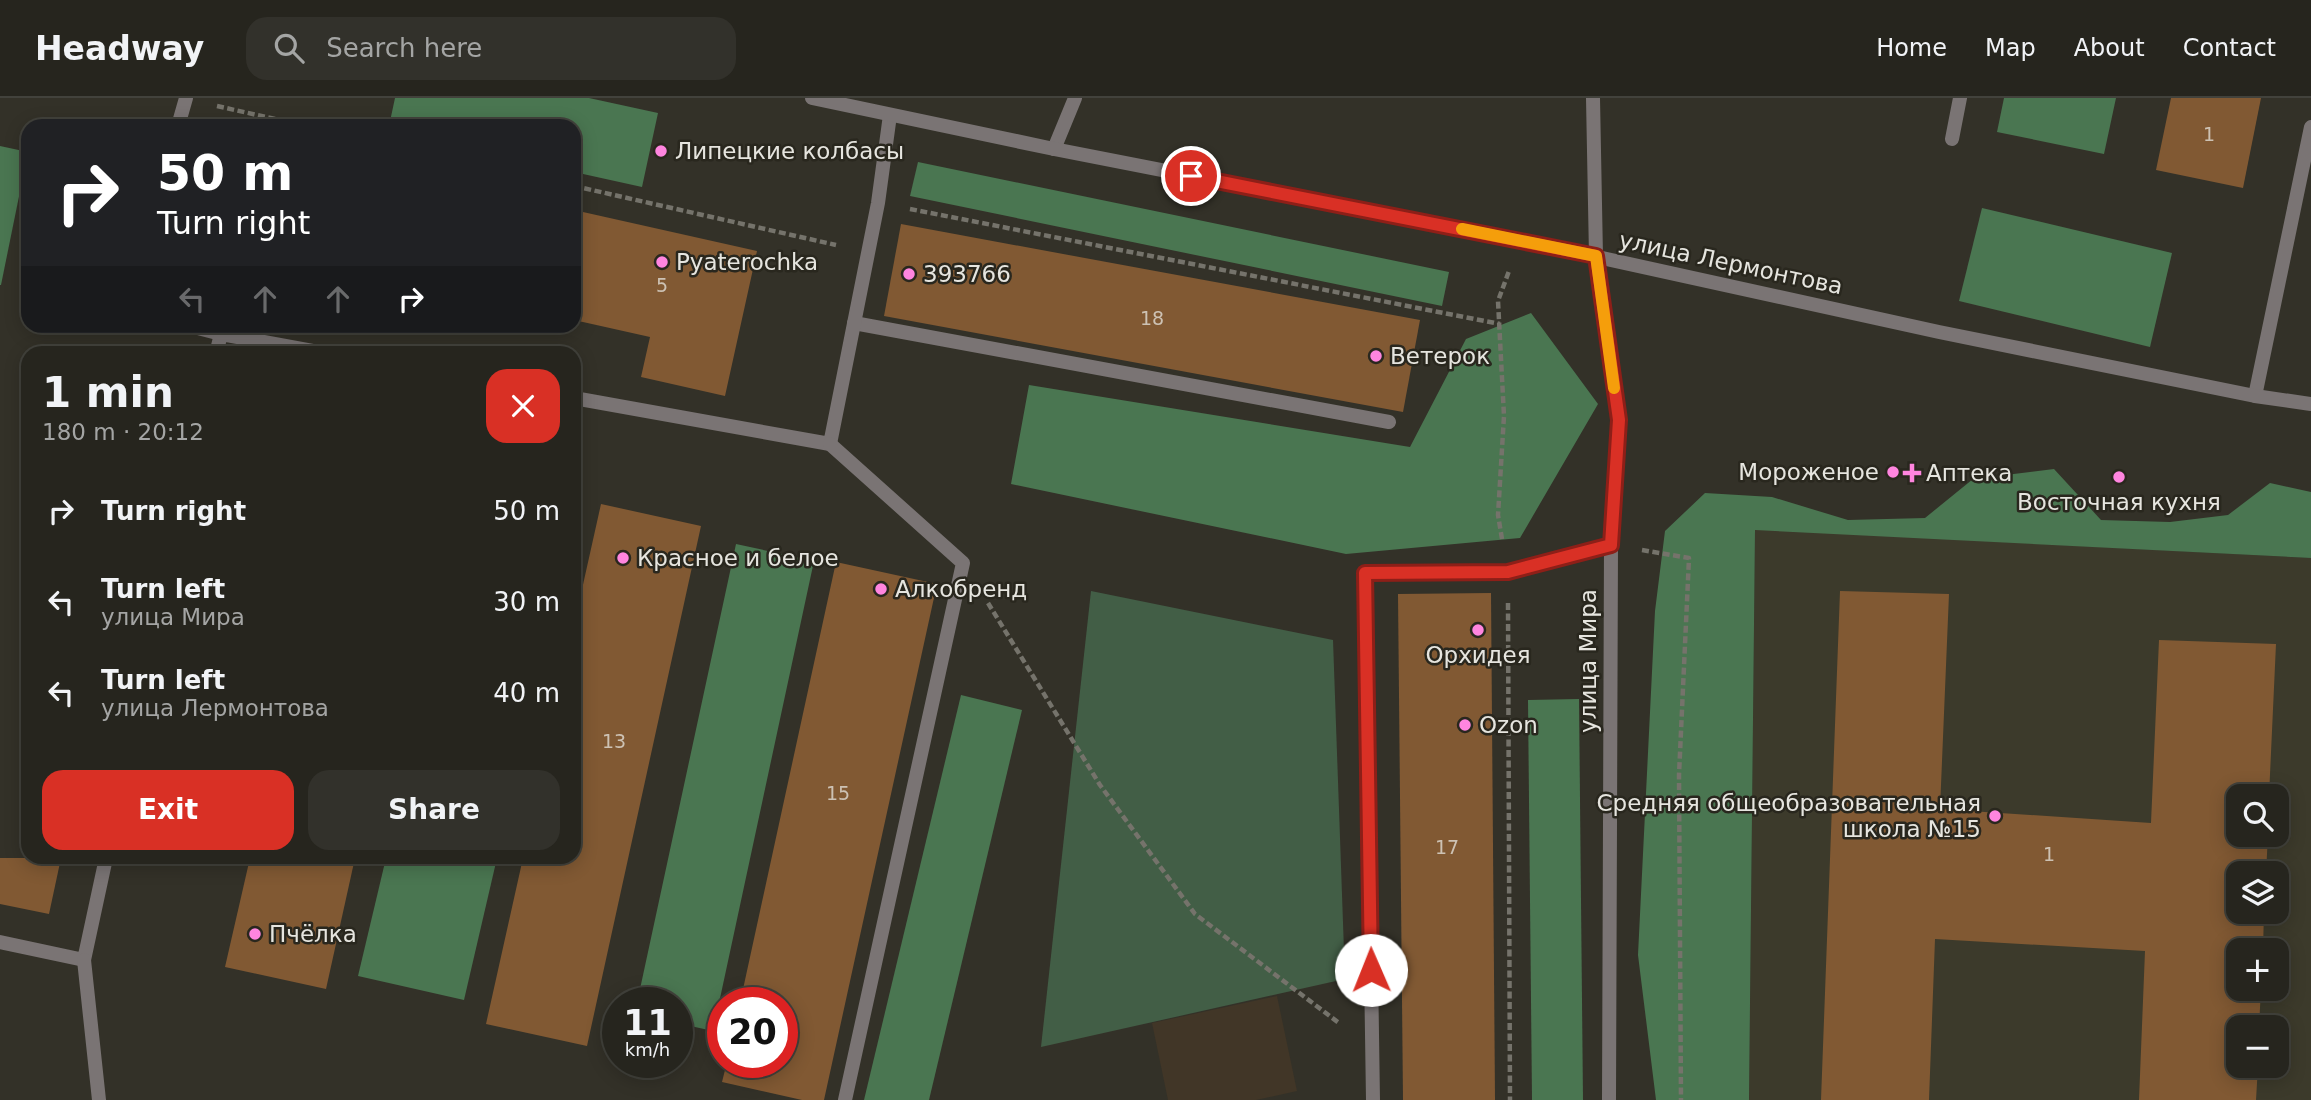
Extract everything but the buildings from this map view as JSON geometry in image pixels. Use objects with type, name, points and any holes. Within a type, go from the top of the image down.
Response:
[{"type":"street","points":[[180,119],[185,98]]},
{"type":"street","name":"улица Лермонтова","points":[[812,98],[1054,149],[1520,240],[1926,329],[2255,396],[2311,404]]},
{"type":"street","points":[[1054,149],[1075,98]]},
{"type":"street","name":"улица Мира","points":[[1594,98],[1596,256],[1619,420],[1611,545],[1609,1100]]},
{"type":"street","points":[[1952,139],[1960,98]]},
{"type":"street","points":[[830,444],[878,203],[890,115]]},
{"type":"street","points":[[2255,396],[2311,127]]},
{"type":"street","points":[[854,323],[1389,422]]},
{"type":"street","points":[[217,333],[286,346]]},
{"type":"street","points":[[218,346],[221,334]]},
{"type":"street","points":[[581,399],[830,444],[963,563],[845,1100]]},
{"type":"street","points":[[1373,1100],[1365,573],[1508,572],[1611,545]]},
{"type":"street","points":[[99,1100],[84,960],[105,864]]},
{"type":"street","points":[[0,942],[84,960]]},
{"type":"path","points":[[185,98],[276,119]]},
{"type":"path","points":[[581,188],[869,252]]},
{"type":"path","points":[[878,203],[1500,324]]},
{"type":"path","points":[[1510,1100],[1508,572],[1498,515],[1504,416],[1498,301],[1520,240]]},
{"type":"path","points":[[1611,545],[1689,558],[1679,775],[1681,1100]]},
{"type":"path","points":[[963,563],[1100,785],[1195,914],[1373,1049]]},
{"type":"shaded area","name":"Средняя общеобразовательная школа №15","points":[[1755,529],[2311,558],[2311,1100],[1749,1100]]},
{"type":"shaded area","points":[[1277,996],[1297,1091],[1256,1100],[1168,1100],[1152,1023]]},
{"type":"green space","points":[[395,98],[589,98],[658,113],[642,187],[581,174],[581,119],[390,119]]},
{"type":"green space","points":[[2004,98],[2116,98],[2104,154],[1997,132]]},
{"type":"green space","points":[[0,146],[21,150],[21,186],[0,285]]},
{"type":"green space","points":[[918,162],[1449,272],[1442,306],[910,196]]},
{"type":"green space","points":[[1982,208],[2172,253],[2150,347],[1959,301]]},
{"type":"green space","points":[[1531,313],[1598,404],[1520,538],[1346,554],[1011,484],[1029,385],[1410,447],[1466,339]]},
{"type":"green space","points":[[2054,469],[2101,520],[2170,522],[2228,515],[2270,483],[2311,492],[2311,558],[1755,530],[1749,1100],[1656,1100],[1638,955],[1655,611],[1665,531],[1705,493],[1772,497],[1848,520],[1925,518],[1973,479]]},
{"type":"green space","points":[[736,544],[814,561],[722,987],[707,987],[707,1030],[693,1027],[693,987],[640,987]]},
{"type":"green space","points":[[1091,591],[1333,640],[1345,979],[1041,1047]]},
{"type":"green space","points":[[961,695],[1022,710],[929,1100],[864,1100]]},
{"type":"green space","points":[[1579,699],[1583,1100],[1532,1100],[1528,700]]},
{"type":"green space","points":[[385,864],[496,864],[464,1000],[358,976]]},
{"type":"slow traffic","points":[[1462,229],[1596,256],[1614,388]]},
{"type":"place","name":"Липецкие колбасы","points":[[661,151]]},
{"type":"place","name":"Pyaterochka","points":[[662,262]]},
{"type":"place","name":"393766","points":[[909,274]]},
{"type":"place","name":"Ветерок","points":[[1376,356]]},
{"type":"place","name":"Мороженое","points":[[1893,472]]},
{"type":"place","name":"Аптека","points":[[1912,473]]},
{"type":"place","name":"Восточная кухня","points":[[2119,477]]},
{"type":"place","name":"Красное и белое","points":[[623,558]]},
{"type":"place","name":"Алкобренд","points":[[881,589]]},
{"type":"place","name":"Орхидея","points":[[1478,630]]},
{"type":"place","name":"Ozon","points":[[1465,725]]},
{"type":"place","name":"Средняя общеобразовательная школа №15","points":[[1995,816]]},
{"type":"place","name":"Пчёлка","points":[[255,934]]},
{"type":"route","points":[[1191,176],[1596,256],[1619,420],[1611,545],[1508,572],[1365,573],[1371,970]]}]
